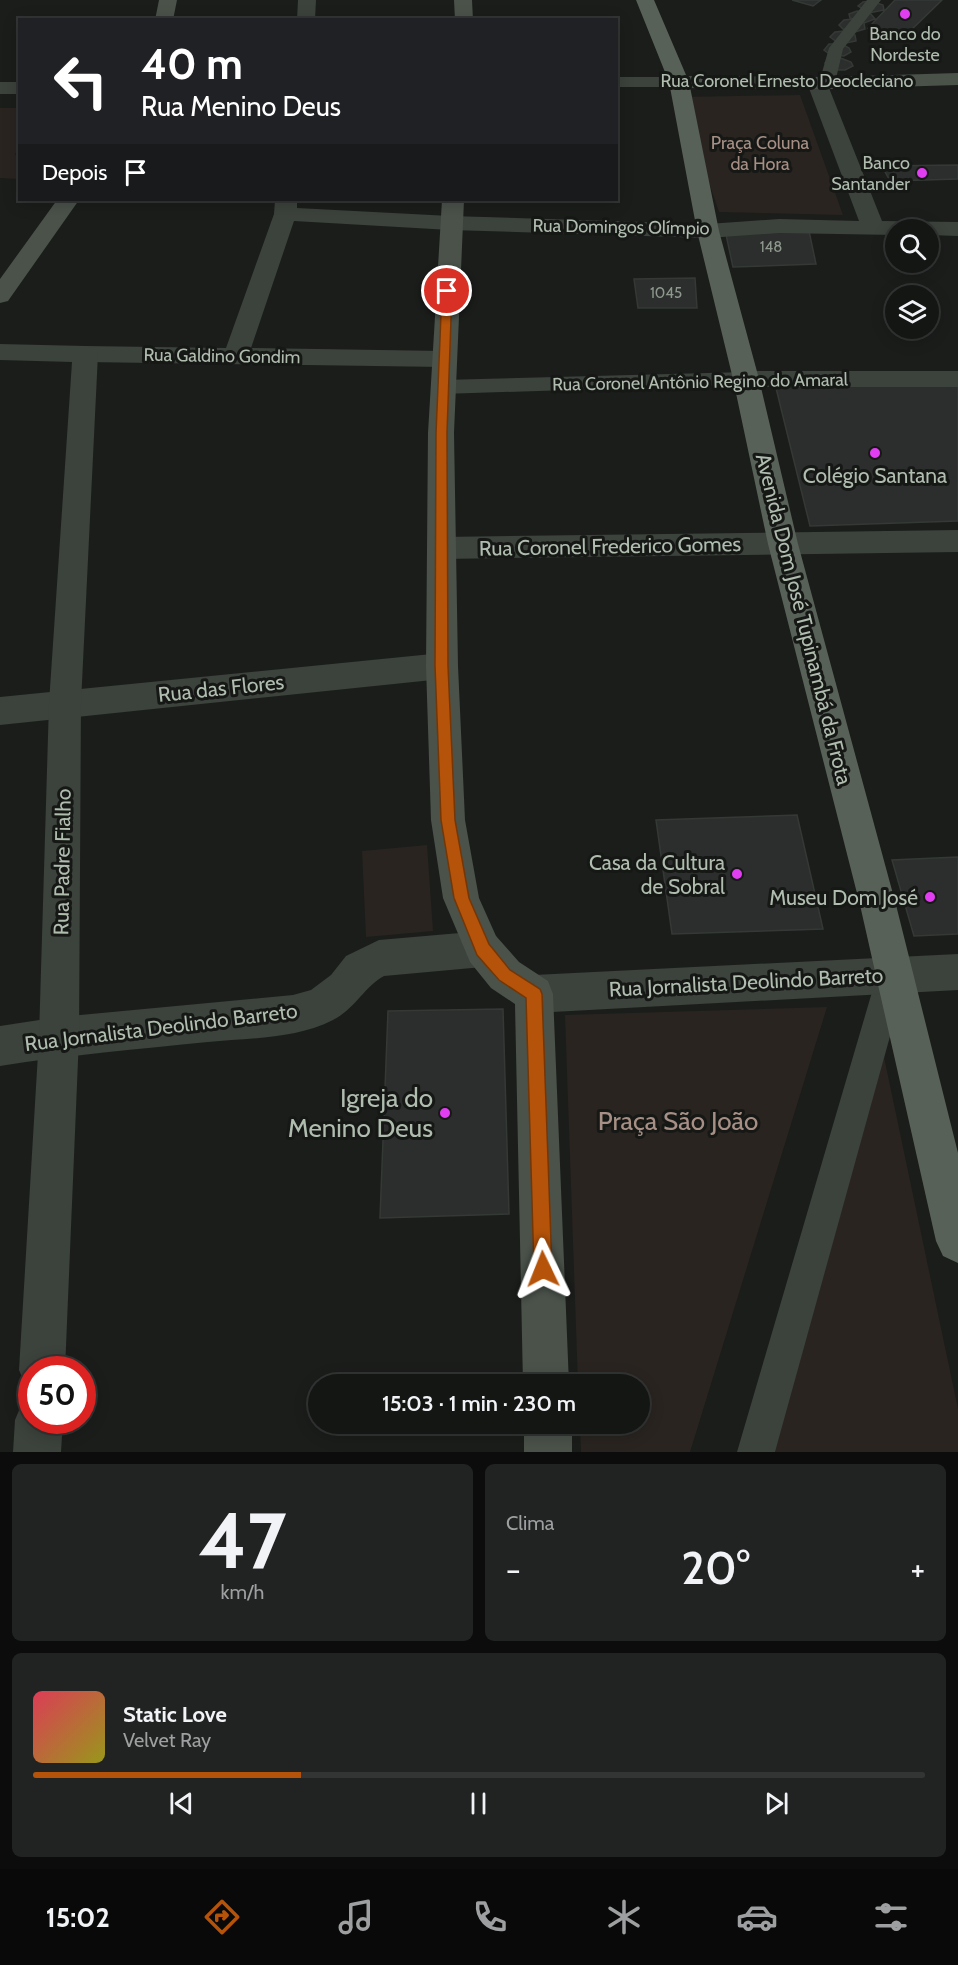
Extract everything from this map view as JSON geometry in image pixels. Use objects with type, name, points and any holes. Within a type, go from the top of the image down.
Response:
[{"type":"main road","points":[[164,18],[168,0]]},
{"type":"main road","points":[[464,0],[464,18]]},
{"type":"main road","name":"Avenida Dom José Tupinambá da Frota","points":[[645,0],[679,82],[708,231],[746,379],[783,544],[878,905],[892,974],[958,1241]]},
{"type":"main road","name":"Rua Coronel Ernesto Deocleciano","points":[[679,82],[822,83],[958,79]]},
{"type":"main road","points":[[1,293],[67,201]]},
{"type":"main road","points":[[452,211],[443,373],[442,666],[448,820],[461,898],[483,949],[505,975],[534,994],[546,1374]]},
{"type":"main road","points":[[548,1434],[549,1452]]},
{"type":"street","points":[[306,18],[307,0]]},
{"type":"street","points":[[873,227],[822,83],[836,48],[874,0]]},
{"type":"street","name":"Rua Coronel Ernesto Deocleciano","points":[[618,82],[679,82]]},
{"type":"street","points":[[0,88],[18,88]]},
{"type":"street","points":[[236,356],[285,207]]},
{"type":"street","name":"Rua Domingos Olímpio","points":[[285,207],[452,211],[708,231],[778,226],[958,230]]},
{"type":"street","name":"Rua Galdino Gondim","points":[[0,352],[236,356],[443,373]]},
{"type":"street","name":"Rua Padre Fialho","points":[[43,1356],[59,1037],[65,703],[85,354]]},
{"type":"street","name":"Rua Coronel Antônio Regino do Amaral","points":[[443,373],[746,379],[958,379]]},
{"type":"street","name":"Rua Coronel Frederico Gomes","points":[[443,548],[958,541]]},
{"type":"street","name":"Rua das Flores","points":[[0,711],[442,666]]},
{"type":"street","name":"Rua Jornalista Deolindo Barreto","points":[[0,1046],[59,1037],[292,1014],[321,1006],[345,988],[359,969],[379,958],[483,949]]},
{"type":"street","name":"Rua Jornalista Deolindo Barreto","points":[[534,994],[958,972]]},
{"type":"street","points":[[756,1452],[892,974]]},
{"type":"street","points":[[37,1452],[38,1434]]},
{"type":"green space","name":"Praça Coluna da Hora","points":[[800,95],[843,215],[719,212],[680,97]]},
{"type":"green space","points":[[0,108],[18,108],[18,150],[15,154],[18,158],[18,179],[0,178]]},
{"type":"green space","points":[[427,845],[433,931],[366,937],[362,851]]},
{"type":"green space","name":"Praça São João","points":[[827,1007],[690,1452],[581,1452],[580,1434],[650,1434],[650,1374],[578,1374],[565,1015]]},
{"type":"green space","points":[[884,1057],[958,1409],[958,1452],[774,1452]]},
{"type":"building","points":[[792,0],[821,0],[813,6]]},
{"type":"building","name":"Banco do Nordeste","points":[[895,0],[942,0],[903,38],[868,28]]},
{"type":"building","points":[[871,1],[883,5],[884,10],[869,13],[858,6],[863,2]]},
{"type":"building","points":[[857,11],[870,13],[875,19],[864,23],[850,18],[849,14]]},
{"type":"building","points":[[853,19],[864,23],[865,29],[855,32],[843,29],[839,25],[844,20]]},
{"type":"building","points":[[844,31],[855,35],[856,41],[837,42],[830,37],[835,32]]},
{"type":"building","points":[[829,44],[842,44],[851,52],[844,56],[831,55],[824,50]]},
{"type":"building","points":[[838,57],[851,62],[853,66],[845,70],[836,70],[825,63],[827,60]]},
{"type":"building","name":"Banco Santander","points":[[958,165],[958,179],[890,181],[882,166]]},
{"type":"building","points":[[725,230],[809,231],[816,264],[733,267]]},
{"type":"building","points":[[695,278],[697,308],[638,308],[634,279]]},
{"type":"building","name":"Colégio Santana","points":[[775,384],[958,384],[958,521],[810,526]]},
{"type":"building","name":"Casa da Cultura de Sobral","points":[[797,815],[823,929],[672,934],[656,820]]},
{"type":"building","name":"Museu Dom José","points":[[958,857],[958,934],[914,936],[892,860]]},
{"type":"building","name":"Igreja do Menino Deus","points":[[503,1009],[509,1214],[380,1218],[388,1011]]},
{"type":"place","name":"Banco do Nordeste","points":[[905,14]]},
{"type":"place","name":"Banco Santander","points":[[922,173]]},
{"type":"place","name":"Colégio Santana","points":[[875,453]]},
{"type":"place","name":"Casa da Cultura de Sobral","points":[[737,874]]},
{"type":"place","name":"Museu Dom José","points":[[930,897]]},
{"type":"place","name":"Igreja do Menino Deus","points":[[445,1113]]},
{"type":"route","points":[[447,291],[441,433],[442,666],[448,820],[461,898],[483,949],[505,975],[534,994],[543,1269]]}]
